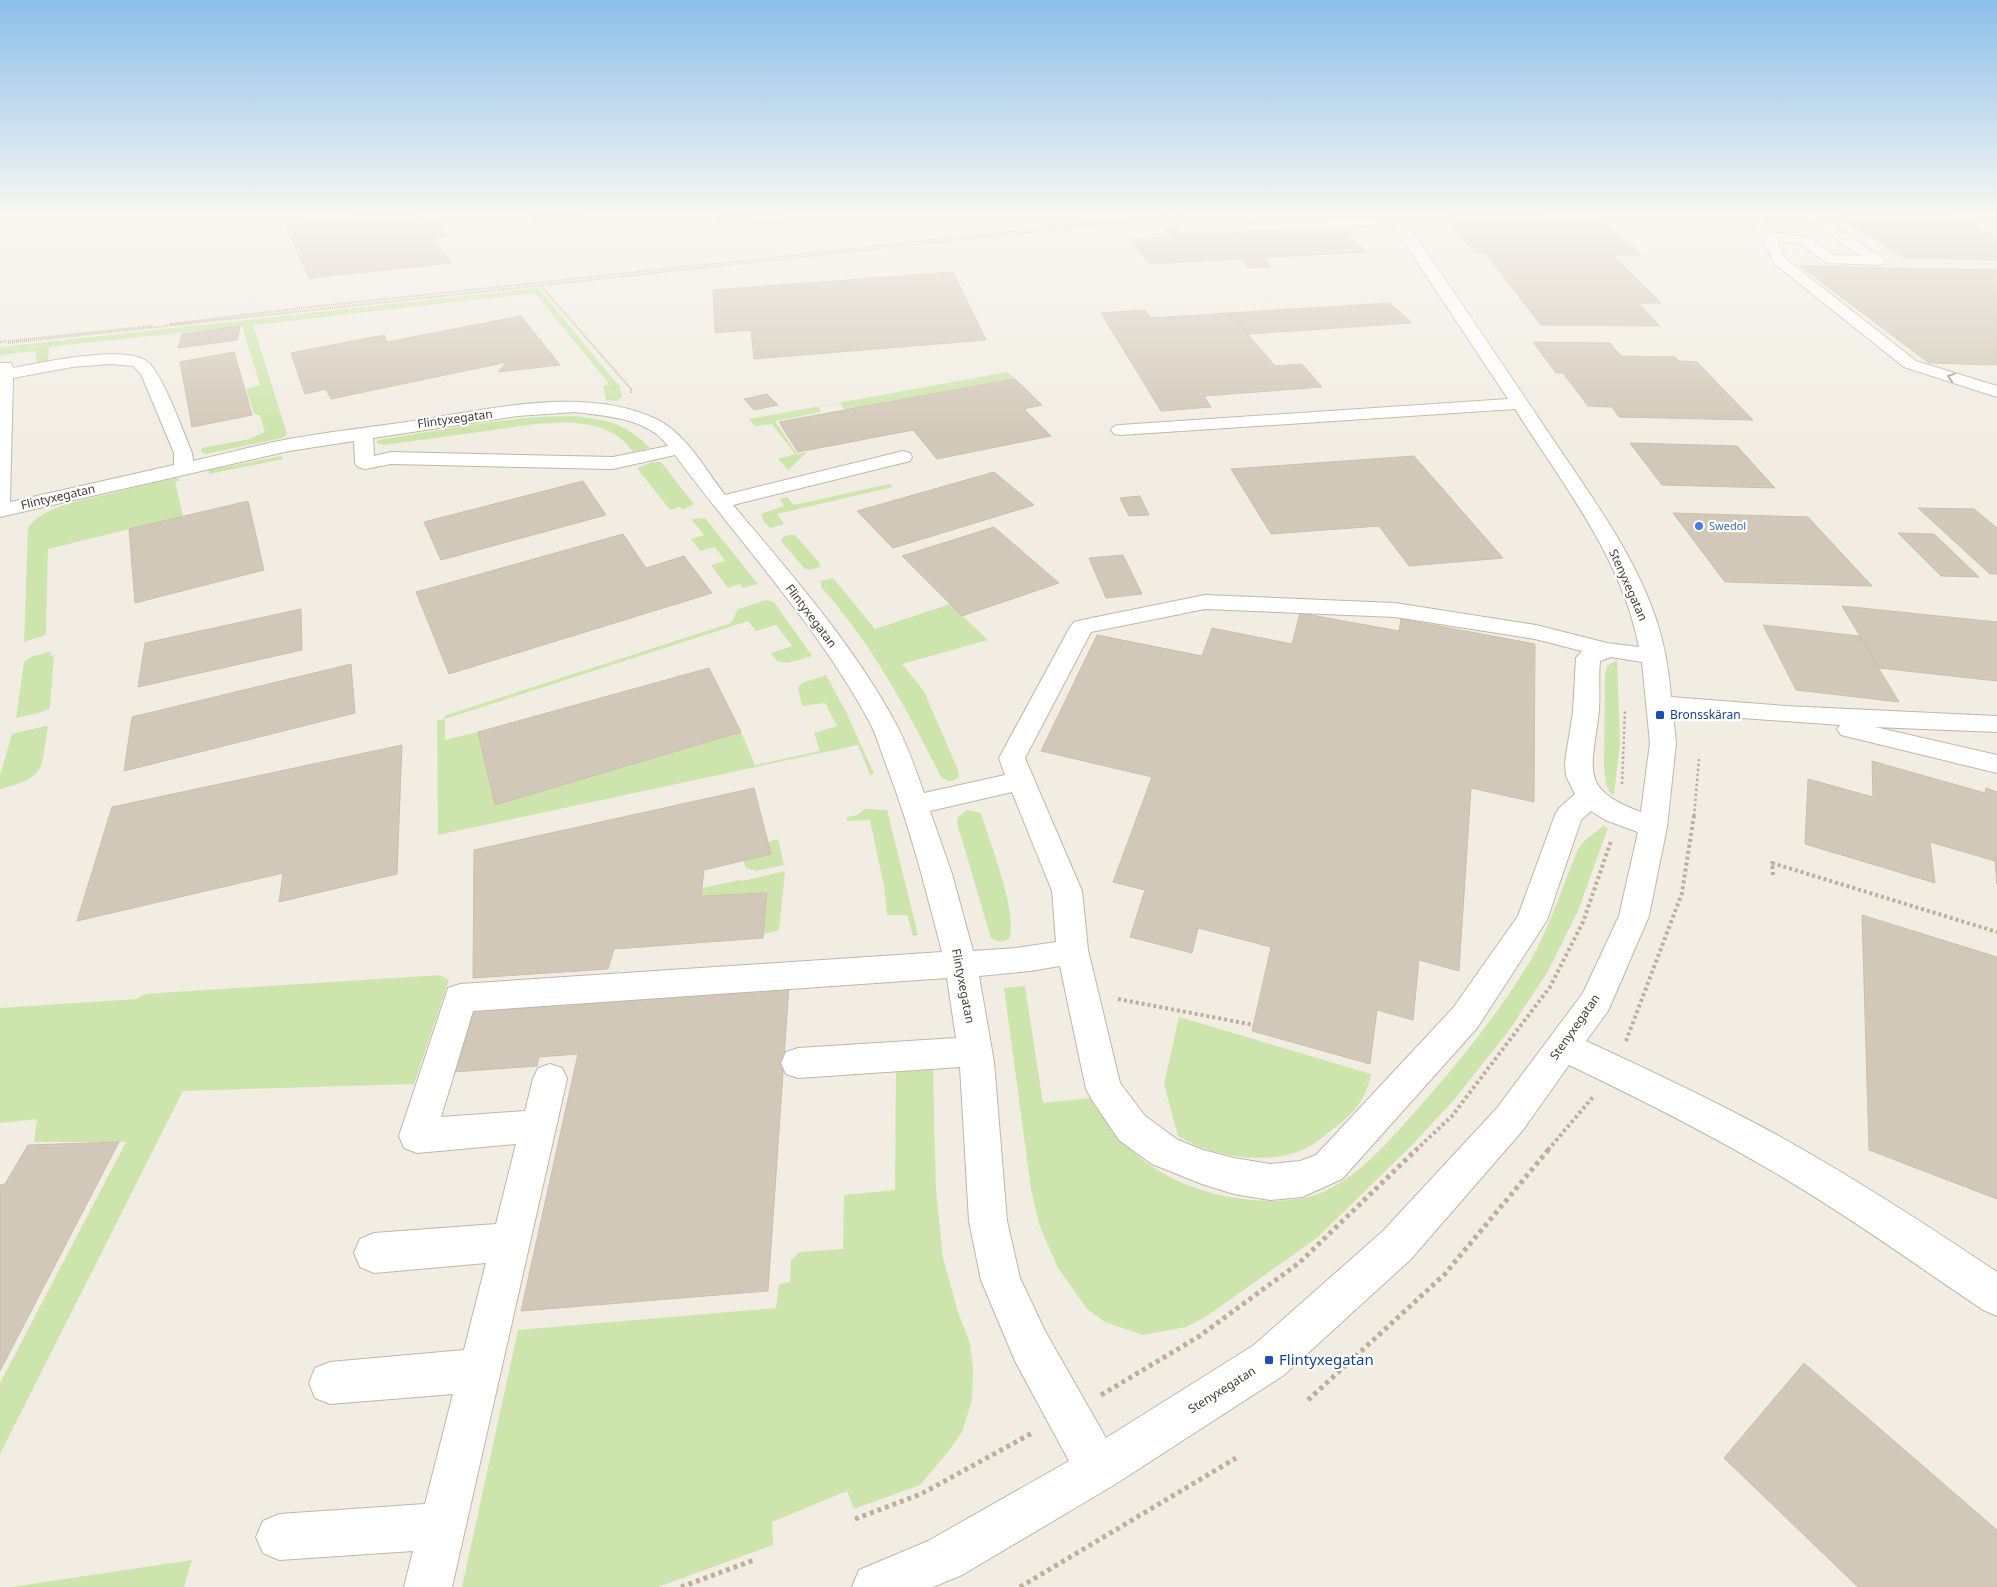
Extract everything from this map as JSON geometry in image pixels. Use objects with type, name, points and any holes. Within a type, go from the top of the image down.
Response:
[{"type":"street","name":"Stenyxegatan","points":[[876,1587],[946,1558],[1098,1469],[1268,1360],[1397,1244],[1510,1119],[1596,1001],[1634,916],[1654,827],[1663,743],[1653,657],[1646,623],[1626,575],[1599,524],[1441,287]]},
{"type":"street","points":[[1813,287],[1910,364],[1997,392]]},
{"type":"street","points":[[0,510],[5,371],[99,360],[124,360],[139,363],[149,373],[183,453],[184,469]]},
{"type":"street","points":[[1120,430],[1520,403]]},
{"type":"street","name":"Flintyxegatan","points":[[0,510],[289,445],[526,410],[576,408],[614,412],[650,423],[669,434],[720,502],[812,614],[850,668],[882,723],[914,805],[937,874],[960,964],[975,1051],[984,1149],[988,1221],[1002,1280],[1030,1346],[1098,1469]]},
{"type":"street","points":[[362,433],[365,463],[391,458],[613,462],[638,459],[679,449]]},
{"type":"street","points":[[720,502],[903,458]]},
{"type":"street","points":[[1591,796],[1568,815],[1532,920],[1465,1018],[1329,1167],[1302,1179],[1270,1182],[1202,1168],[1165,1152],[1132,1128],[1104,1089],[1072,950],[1067,891],[1012,758],[1082,627],[1205,602],[1395,610],[1536,632],[1605,650],[1653,657]]},
{"type":"street","points":[[1605,650],[1595,652],[1588,658],[1586,713],[1578,761],[1580,776],[1597,803],[1620,815],[1654,827]]},
{"type":"street","points":[[1659,704],[1785,714],[1997,724]]},
{"type":"street","points":[[1785,714],[1997,764]]},
{"type":"street","points":[[914,805],[1020,781]]},
{"type":"street","points":[[539,1126],[417,1136],[460,998],[1004,962],[1051,956],[1072,950]]},
{"type":"street","points":[[1563,1046],[1657,1092],[1789,1161],[1864,1207],[1997,1296]]},
{"type":"street","points":[[798,1063],[975,1051]]},
{"type":"street","points":[[428,1587],[550,1079]]},
{"type":"street","points":[[374,1253],[511,1242]]},
{"type":"street","points":[[330,1383],[480,1370]]},
{"type":"street","points":[[279,1537],[442,1526]]},
{"type":"path","points":[[0,343],[510,287]]},
{"type":"path","points":[[0,343],[531,287]]},
{"type":"path","points":[[542,287],[631,389],[627,400],[614,412]]},
{"type":"path","points":[[1773,874],[1772,863],[1997,932]]},
{"type":"path","points":[[1081,990],[1147,1006],[1254,1025]]},
{"type":"path","points":[[1020,1587],[1236,1458]]},
{"type":"path","points":[[681,1587],[754,1560]]},
{"type":"green space","points":[[538,288],[620,387],[622,397],[618,401],[606,400],[603,386],[610,385],[535,293],[253,325],[287,434],[282,438],[206,454],[201,452],[202,448],[249,439],[265,432],[260,416],[254,413],[246,389],[260,385],[242,326],[49,347],[48,362],[37,365],[35,351],[0,355],[0,347]]},
{"type":"green space","points":[[1008,372],[1015,379],[845,410],[840,403],[818,407],[821,412],[775,421],[797,454],[807,452],[788,470],[778,459],[795,454],[772,424],[755,426],[749,419]]},
{"type":"green space","points":[[572,416],[614,424],[632,433],[650,448],[633,452],[627,444],[613,433],[590,425],[575,423],[545,423],[384,445],[376,443],[378,440],[475,424],[523,418]]},
{"type":"green space","points":[[282,456],[283,459],[209,474],[209,470]]},
{"type":"green space","points":[[652,462],[661,462],[694,504],[683,510],[680,507],[670,510],[637,468]]},
{"type":"green space","points":[[178,477],[179,481],[175,482],[183,516],[48,549],[46,635],[24,642],[28,528],[31,524],[44,514],[63,505]]},
{"type":"green space","points":[[889,484],[893,487],[777,514],[784,524],[770,528],[764,522],[761,514],[784,506],[780,499],[787,497],[794,505]]},
{"type":"green space","points":[[705,518],[758,584],[743,588],[740,584],[728,588],[711,565],[725,561],[715,547],[700,551],[691,539],[704,535],[691,519]]},
{"type":"green space","points":[[788,535],[795,535],[819,562],[820,567],[810,570],[804,568],[781,541],[782,538]]},
{"type":"green space","points":[[833,578],[875,629],[950,604],[988,640],[902,664],[924,691],[958,770],[959,777],[953,781],[948,781],[941,777],[902,702],[872,654],[821,587],[821,581]]},
{"type":"green space","points":[[766,600],[774,602],[812,656],[788,663],[777,661],[771,653],[792,646],[776,625],[756,631],[748,621],[445,719],[444,716],[731,623],[738,609]]},
{"type":"green space","points":[[51,651],[50,656],[54,655],[50,708],[42,712],[16,718],[24,662],[31,657]]},
{"type":"green space","points":[[1617,660],[1620,743],[1614,795],[1610,793],[1606,784],[1604,766],[1605,675],[1607,666]]},
{"type":"green space","points":[[826,675],[846,712],[874,774],[870,775],[858,745],[438,835],[437,721],[445,719],[445,740],[478,732],[495,805],[741,732],[755,765],[820,751],[814,733],[837,726],[825,703],[802,706],[798,688],[802,683]]},
{"type":"green space","points":[[45,726],[48,727],[44,754],[39,770],[34,776],[26,780],[0,789],[0,775],[12,734]]},
{"type":"green space","points":[[865,809],[887,810],[918,935],[913,936],[907,915],[887,915],[884,886],[870,820],[847,821],[847,817],[857,815]]},
{"type":"green space","points":[[967,810],[981,813],[1002,877],[1010,913],[1011,928],[1009,939],[1004,941],[991,938],[957,823],[958,817]]},
{"type":"green space","points":[[1603,826],[1608,828],[1578,911],[1548,971],[1510,1029],[1454,1100],[1413,1144],[1318,1237],[1207,1316],[1186,1327],[1143,1335],[1105,1322],[1087,1309],[1058,1268],[1040,1227],[1031,1189],[1004,988],[1025,986],[1043,1103],[1092,1098],[1115,1132],[1142,1159],[1173,1179],[1212,1193],[1240,1199],[1270,1201],[1315,1195],[1339,1183],[1374,1156],[1395,1135],[1475,1041],[1503,1003],[1536,950],[1550,922],[1578,849],[1584,841]]},
{"type":"green space","points":[[778,839],[784,865],[756,871],[746,868],[743,860],[770,854],[768,842]]},
{"type":"green space","points":[[785,871],[779,930],[764,934],[767,893],[701,896],[702,888]]},
{"type":"green space","points":[[440,975],[449,980],[414,1084],[183,1091],[0,1454],[0,1383],[126,1142],[34,1142],[37,1119],[0,1123],[0,1008],[136,999],[145,994]]},
{"type":"green space","points":[[1179,1017],[1371,1074],[1369,1083],[1362,1099],[1347,1117],[1316,1142],[1297,1152],[1275,1157],[1252,1158],[1228,1155],[1199,1146],[1178,1136],[1164,1084]]},
{"type":"green space","points":[[933,1069],[936,1190],[943,1258],[958,1312],[970,1343],[973,1368],[972,1400],[962,1432],[920,1485],[854,1509],[847,1491],[772,1522],[773,1545],[658,1587],[462,1587],[518,1330],[776,1308],[779,1284],[790,1282],[791,1260],[800,1252],[843,1249],[844,1195],[895,1190],[896,1072]]},
{"type":"green space","points":[[192,1560],[184,1587],[11,1587]]},
{"type":"building","points":[[752,287],[960,287],[986,340],[754,359],[751,330],[715,333],[713,290]]},
{"type":"building","points":[[1511,287],[1645,287],[1661,303],[1638,303],[1660,326],[1541,325]]},
{"type":"building","points":[[1828,287],[1997,287],[1997,365],[1929,363]]},
{"type":"building","points":[[1390,303],[1412,323],[1248,334],[1230,313]]},
{"type":"building","points":[[1145,310],[1151,318],[1230,313],[1275,366],[1302,364],[1322,387],[1204,396],[1211,407],[1161,411],[1101,313]]},
{"type":"building","points":[[521,316],[560,365],[498,372],[507,362],[331,399],[326,389],[305,394],[291,353],[384,335],[387,342]]},
{"type":"building","points":[[240,326],[237,340],[178,348],[182,334]]},
{"type":"building","points":[[1533,342],[1610,343],[1621,356],[1675,357],[1679,361],[1697,362],[1753,420],[1619,417],[1612,407],[1588,406],[1563,373],[1556,373]]},
{"type":"building","points":[[234,352],[252,415],[192,427],[180,362]]},
{"type":"building","points":[[1015,379],[1042,405],[1024,409],[1051,436],[937,459],[913,430],[798,452],[779,422]]},
{"type":"building","points":[[767,394],[778,405],[754,410],[744,399]]},
{"type":"building","points":[[1630,443],[1737,446],[1775,488],[1662,485]]},
{"type":"building","points":[[1414,456],[1503,558],[1409,566],[1379,526],[1271,534],[1231,469]]},
{"type":"building","points":[[994,472],[1034,505],[893,548],[857,511]]},
{"type":"building","points":[[583,481],[606,515],[441,560],[424,522]]},
{"type":"building","points":[[1140,496],[1149,515],[1129,516],[1120,498]]},
{"type":"building","points":[[248,501],[264,570],[135,603],[129,529]]},
{"type":"building","points":[[1918,508],[1974,509],[1997,528],[1997,574],[1990,574]]},
{"type":"building","points":[[1673,513],[1808,517],[1872,586],[1725,582]]},
{"type":"building","points":[[994,527],[1059,583],[962,616],[902,556]]},
{"type":"building","points":[[1898,533],[1934,534],[1979,577],[1941,576]]},
{"type":"building","points":[[623,534],[646,568],[684,556],[712,593],[449,674],[416,592]]},
{"type":"building","points":[[1123,555],[1142,594],[1106,598],[1089,558]]},
{"type":"building","points":[[1842,606],[1997,622],[1997,681],[1879,668]]},
{"type":"building","points":[[301,609],[302,650],[138,687],[145,643]]},
{"type":"building","points":[[1300,613],[1399,631],[1401,619],[1535,644],[1534,802],[1471,788],[1459,971],[1419,960],[1413,1020],[1377,1010],[1370,1064],[1252,1031],[1271,947],[1198,928],[1192,953],[1130,937],[1145,890],[1113,882],[1152,777],[1041,751],[1097,635],[1202,656],[1212,628],[1292,644]]},
{"type":"building","points":[[1763,625],[1859,636],[1899,702],[1796,690]]},
{"type":"building","points":[[351,664],[355,713],[124,771],[132,717]]},
{"type":"building","points":[[709,668],[741,732],[495,805],[478,732]]},
{"type":"building","points":[[402,745],[397,874],[279,902],[283,873],[77,921],[112,807]]},
{"type":"building","points":[[1872,761],[1985,793],[1986,788],[1997,792],[1997,884],[1995,861],[1930,842],[1935,883],[1805,844],[1808,779],[1873,797]]},
{"type":"building","points":[[754,788],[771,854],[704,870],[701,896],[767,893],[763,938],[614,949],[608,969],[473,978],[474,850]]},
{"type":"building","points":[[1862,915],[1997,957],[1997,1199],[1869,1150]]},
{"type":"building","points":[[789,986],[768,1291],[521,1311],[578,1054],[539,1057],[537,1066],[439,1073],[461,1008]]},
{"type":"building","points":[[119,1142],[0,1371],[0,1185],[5,1184],[28,1145]]},
{"type":"building","points":[[1804,1363],[1997,1530],[1997,1587],[1858,1587],[1724,1458]]},
{"type":"place","name":"Swedol","points":[[1699,526]]},
{"type":"place","name":"Bronsskäran","points":[[1660,715]]},
{"type":"place","name":"Flintyxegatan","points":[[1269,1360]]}]
